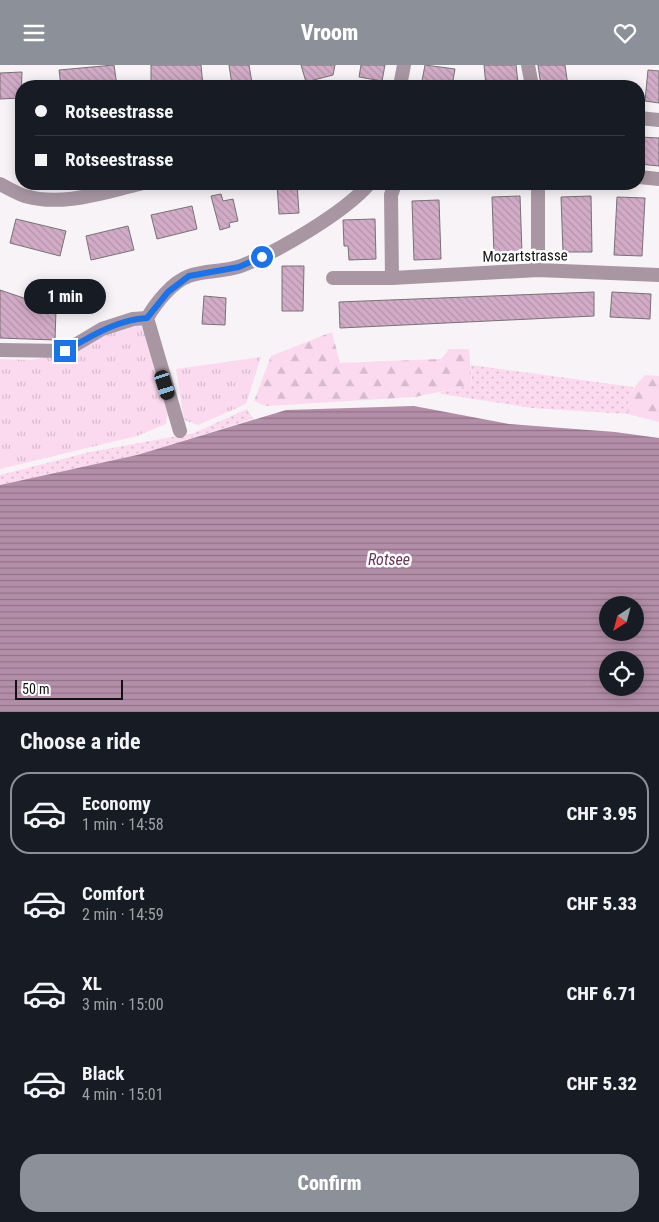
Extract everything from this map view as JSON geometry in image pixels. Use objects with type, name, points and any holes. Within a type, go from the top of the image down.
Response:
[{"type":"street","points":[[401,80],[404,65]]},
{"type":"street","points":[[528,65],[531,80]]},
{"type":"street","points":[[645,119],[659,120]]},
{"type":"street","points":[[645,178],[659,179]]},
{"type":"street","points":[[0,184],[25,196],[52,200],[76,198],[113,190]]},
{"type":"street","points":[[180,431],[147,318],[154,307],[180,281],[189,276],[239,267],[262,257],[290,242],[347,204],[362,190]]},
{"type":"street","points":[[392,278],[391,195],[393,190]]},
{"type":"street","points":[[538,190],[538,270]]},
{"type":"street","name":"Mozartstrasse","points":[[333,278],[392,278],[538,270],[659,275]]},
{"type":"street","points":[[0,350],[65,351],[102,329],[132,319],[147,318]]},
{"type":"green space","points":[[140,325],[146,333],[168,411],[166,424],[137,436],[0,469],[0,359],[30,360],[55,356],[119,327]]},
{"type":"green space","points":[[332,332],[340,363],[441,359],[449,349],[469,349],[472,385],[415,397],[266,406],[254,401],[271,356]]},
{"type":"green space","points":[[261,357],[246,404],[198,425],[184,420],[176,369]]},
{"type":"green space","points":[[471,365],[633,387],[628,404],[628,414],[532,408],[441,394],[440,392],[472,385]]},
{"type":"green space","points":[[645,375],[659,376],[659,422],[628,414],[632,393]]},
{"type":"green space","points":[[247,409],[253,419],[137,455],[0,485],[0,475],[90,452],[194,433]]},
{"type":"water","name":"Rotsee","points":[[414,406],[509,424],[615,432],[659,438],[659,712],[0,712],[0,485],[137,455],[286,410]]},
{"type":"building","points":[[114,65],[116,80],[60,80],[59,70]]},
{"type":"building","points":[[151,65],[201,65],[202,80],[151,80]]},
{"type":"building","points":[[229,65],[249,65],[252,80],[231,80]]},
{"type":"building","points":[[301,65],[335,65],[333,75],[305,80]]},
{"type":"building","points":[[361,65],[385,65],[382,80],[359,77]]},
{"type":"building","points":[[425,65],[455,69],[453,80],[422,80]]},
{"type":"building","points":[[484,65],[516,65],[518,80],[485,80]]},
{"type":"building","points":[[538,65],[565,65],[567,80],[540,80]]},
{"type":"building","points":[[648,70],[659,71],[659,103],[645,101]]},
{"type":"building","points":[[22,72],[22,80],[15,80],[15,98],[0,99],[0,73]]},
{"type":"building","points":[[645,137],[659,138],[659,166],[645,165]]},
{"type":"building","points":[[277,190],[297,190],[299,213],[279,214]]},
{"type":"building","points":[[221,194],[223,201],[233,199],[238,221],[229,223],[230,227],[220,230],[211,196]]},
{"type":"building","points":[[520,196],[522,253],[494,254],[492,197]]},
{"type":"building","points":[[591,196],[592,252],[563,252],[561,197]]},
{"type":"building","points":[[617,197],[645,198],[642,256],[614,255]]},
{"type":"building","points":[[439,200],[441,259],[414,260],[412,201]]},
{"type":"building","points":[[192,206],[197,229],[157,239],[151,215]]},
{"type":"building","points":[[16,219],[66,231],[60,256],[10,243]]},
{"type":"building","points":[[375,219],[376,259],[349,260],[348,246],[344,246],[343,220]]},
{"type":"building","points":[[128,226],[134,250],[91,260],[86,236]]},
{"type":"building","points":[[282,266],[304,266],[303,311],[282,311]]},
{"type":"building","points":[[0,290],[56,309],[55,340],[0,338]]},
{"type":"building","points":[[594,292],[594,316],[340,328],[339,302]]},
{"type":"building","points":[[612,292],[651,294],[650,319],[610,317]]},
{"type":"building","points":[[204,296],[226,298],[225,325],[202,324]]},
{"type":"route","points":[[65,351],[102,329],[132,319],[147,318],[168,292],[189,276],[239,267],[262,257]]}]
